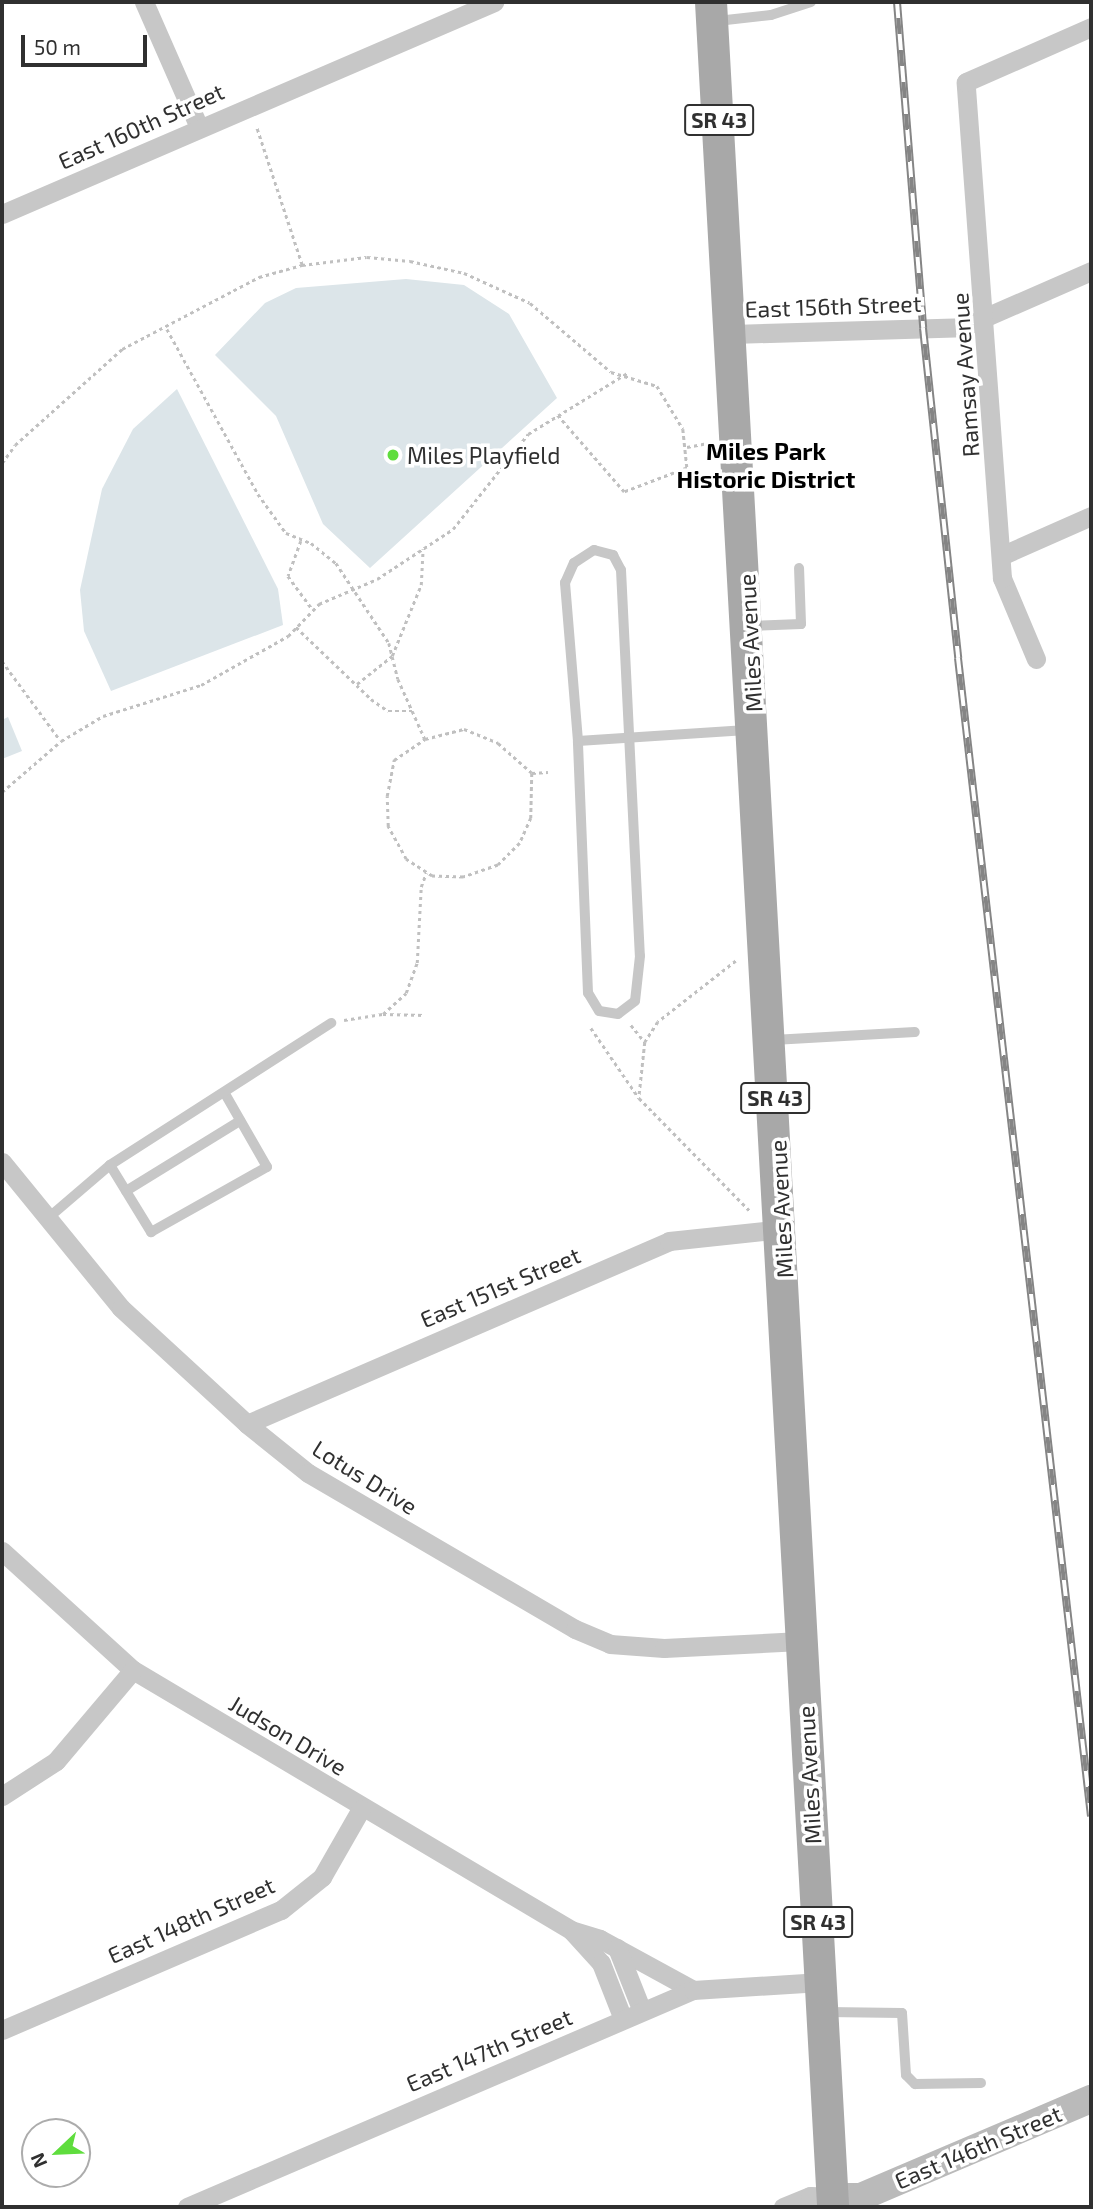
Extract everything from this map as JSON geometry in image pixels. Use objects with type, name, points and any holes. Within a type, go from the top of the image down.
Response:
[{"type":"main road","name":"Miles Avenue","points":[[712,12],[783,1229],[802,1641],[833,2202]]},
{"type":"street","points":[[144,2],[199,127]]},
{"type":"street","name":"East 160th Street","points":[[2,214],[494,2]]},
{"type":"street","name":"Ramsay Avenue","points":[[1036,659],[1002,578],[1003,555],[966,82],[1091,27]]},
{"type":"street","name":"East 156th Street","points":[[732,334],[963,327],[1091,271]]},
{"type":"street","points":[[1003,555],[1091,516]]},
{"type":"street","name":"Lotus Drive","points":[[2,1162],[121,1308],[247,1424],[308,1473],[575,1629],[610,1644],[664,1648],[802,1641]]},
{"type":"street","name":"East 151st Street","points":[[247,1424],[669,1241],[783,1229]]},
{"type":"street","name":"Judson Drive","points":[[2,1551],[133,1670],[361,1809],[571,1930],[617,1948],[693,1990]]},
{"type":"street","points":[[2,1796],[56,1761],[133,1670]]},
{"type":"street","name":"East 148th Street","points":[[2,2030],[281,1910],[322,1877],[361,1809]]},
{"type":"street","name":"Judson Drive","points":[[571,1930],[601,1963],[623,2018]]},
{"type":"street","points":[[617,1948],[642,2011]]},
{"type":"street","name":"East 147th Street","points":[[187,2207],[693,1990],[822,1997]]},
{"type":"street","name":"East 146th Street","points":[[783,2207],[810,2196],[833,2202],[861,2197],[1091,2099]]},
{"type":"lane","points":[[712,12],[747,19],[811,2]]},
{"type":"lane","points":[[594,550],[613,555],[621,570],[640,979],[635,1001],[618,1014],[600,1011],[589,993],[578,741],[565,583],[574,563],[594,550]]},
{"type":"lane","points":[[749,626],[801,624],[799,568]]},
{"type":"lane","points":[[578,741],[754,729]]},
{"type":"lane","points":[[47,1220],[110,1165],[331,1023]]},
{"type":"lane","points":[[772,1040],[915,1032]]},
{"type":"lane","points":[[110,1165],[151,1232],[267,1167],[224,1092]]},
{"type":"lane","points":[[126,1191],[240,1121]]},
{"type":"lane","points":[[822,1997],[902,2013],[906,2074],[915,2084],[981,2083]]},
{"type":"path","points":[[256,126],[302,265]]},
{"type":"path","points":[[2,463],[88,376],[122,349],[167,329],[258,277],[302,265],[367,257],[464,273],[530,303],[611,372],[626,373],[657,386],[676,414],[687,447],[687,468],[678,474],[624,492],[557,415]]},
{"type":"path","points":[[167,329],[258,495],[286,533],[302,539],[336,563],[389,643],[412,711],[425,739]]},
{"type":"path","points":[[2,792],[61,741],[103,716],[201,685],[296,627],[313,610],[354,589],[453,529],[528,434],[626,373]]},
{"type":"path","points":[[687,447],[707,443]]},
{"type":"path","points":[[302,539],[288,576],[313,610]]},
{"type":"path","points":[[357,684],[392,656],[421,585],[423,549]]},
{"type":"path","points":[[296,627],[388,711],[412,711]]},
{"type":"path","points":[[2,661],[61,741]]},
{"type":"path","points":[[532,773],[531,818],[520,843],[498,865],[463,877],[427,873],[406,859],[388,826],[387,796],[394,761],[425,739],[464,729],[498,743],[532,773],[548,772]]},
{"type":"path","points":[[383,1014],[406,993],[417,963],[421,887],[427,873]]},
{"type":"path","points":[[639,1098],[645,1042],[658,1022],[736,961]]},
{"type":"path","points":[[331,1023],[383,1014],[425,1015]]},
{"type":"path","points":[[631,1025],[645,1042]]},
{"type":"path","points":[[591,1028],[639,1098],[750,1211]]},
{"type":"shaded area","name":"Miles Playfield","points":[[406,279],[464,285],[509,314],[557,398],[370,568],[323,524],[276,416],[215,355],[265,303],[296,288]]},
{"type":"shaded area","points":[[177,389],[278,589],[283,625],[111,691],[84,631],[80,590],[102,489],[133,429]]},
{"type":"shaded area","points":[[8,717],[22,751],[2,759],[2,720]]},
{"type":"railway","points":[[897,2],[923,328],[958,658],[1091,1816]]},
{"type":"place","name":"Miles Playfield","points":[[393,455]]},
{"type":"district","name":"Miles Park Historic District","points":[[766,465]]}]
